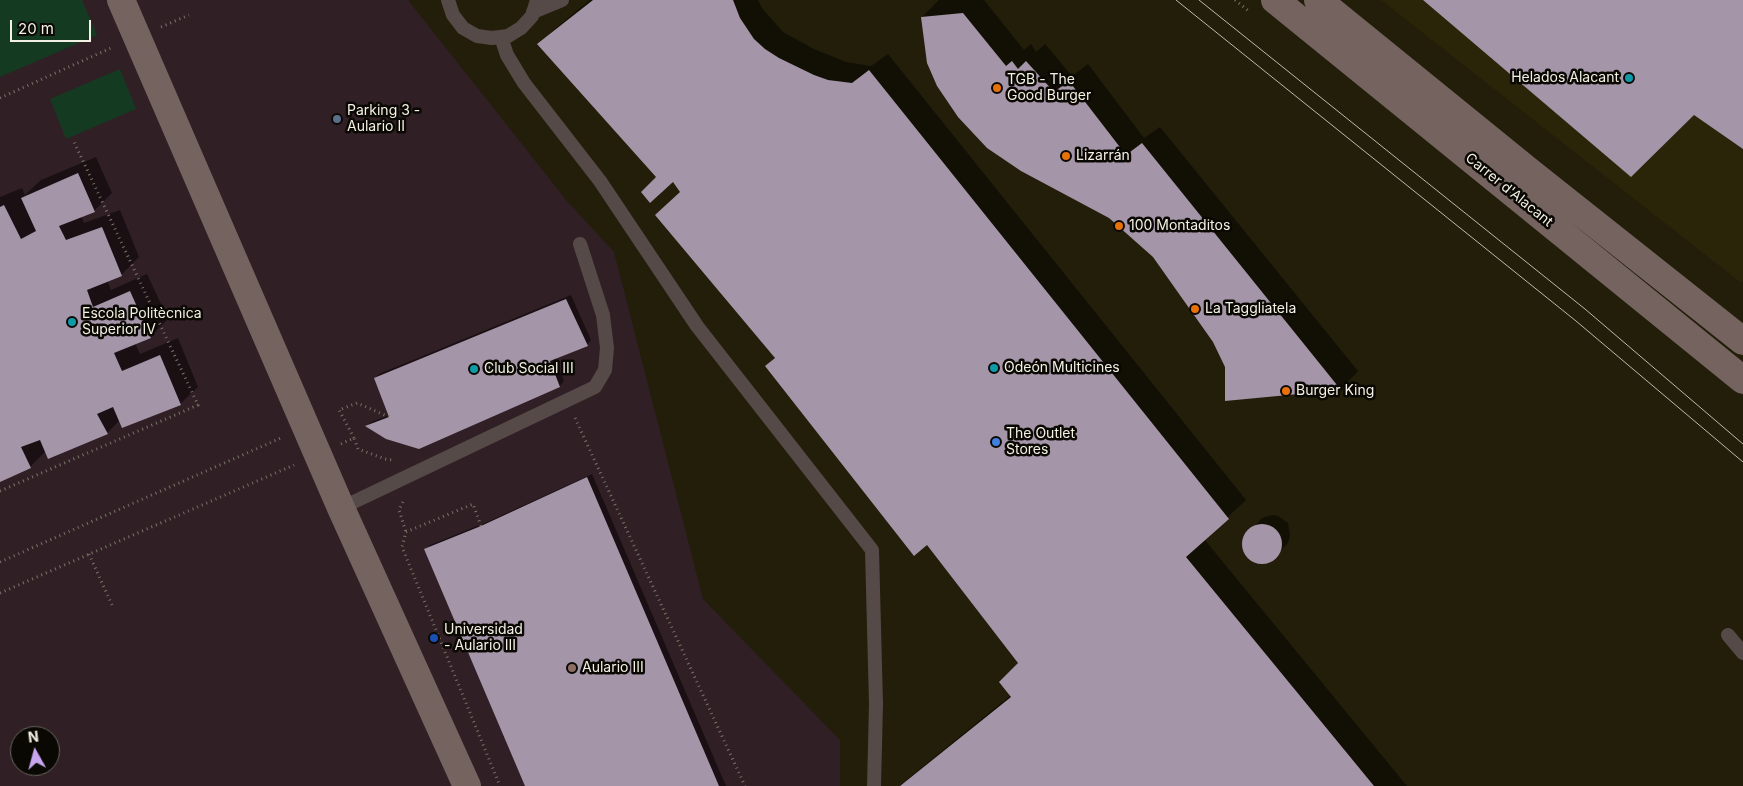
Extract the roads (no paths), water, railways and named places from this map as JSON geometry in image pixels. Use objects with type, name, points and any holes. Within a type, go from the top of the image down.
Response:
[{"type":"main road","points":[[121,0],[341,508],[468,786]]},
{"type":"main road","name":"Carrer d'Alacant","points":[[1274,0],[1743,380]]},
{"type":"main road","name":"Carrer d'Alacant","points":[[1318,0],[1743,341]]},
{"type":"lane","points":[[448,0],[453,16],[463,28],[477,36],[492,38],[508,36],[521,28],[532,16],[535,6],[562,0]]},
{"type":"lane","points":[[501,37],[507,55],[524,84],[600,181],[697,326],[872,550],[876,704],[874,786]]},
{"type":"lane","points":[[341,508],[594,387],[605,370],[607,348],[603,315],[580,244]]},
{"type":"lane","points":[[1728,635],[1743,652]]},
{"type":"tram line","points":[[1176,0],[1576,321],[1743,462]]},
{"type":"tram line","points":[[1199,0],[1585,309],[1743,444]]},
{"type":"place","name":"Helados Alacant","points":[[1629,78]]},
{"type":"place","name":"TGB - The Good Burger","points":[[997,88]]},
{"type":"place","name":"Parking 3 - Aulario II","points":[[337,119]]},
{"type":"place","name":"Lizarrán","points":[[1066,156]]},
{"type":"place","name":"100 Montaditos","points":[[1119,226]]},
{"type":"place","name":"La Taggliatela","points":[[1195,309]]},
{"type":"place","name":"Escola Politècnica Superior IV","points":[[72,322]]},
{"type":"place","name":"Odeón Multicines","points":[[994,368]]},
{"type":"place","name":"Club Social III","points":[[474,369]]},
{"type":"place","name":"Burger King","points":[[1286,391]]},
{"type":"place","name":"The Outlet Stores","points":[[996,442]]},
{"type":"place","name":"Universidad - Aulario III","points":[[434,638]]},
{"type":"place","name":"Aulario III","points":[[572,668]]}]
